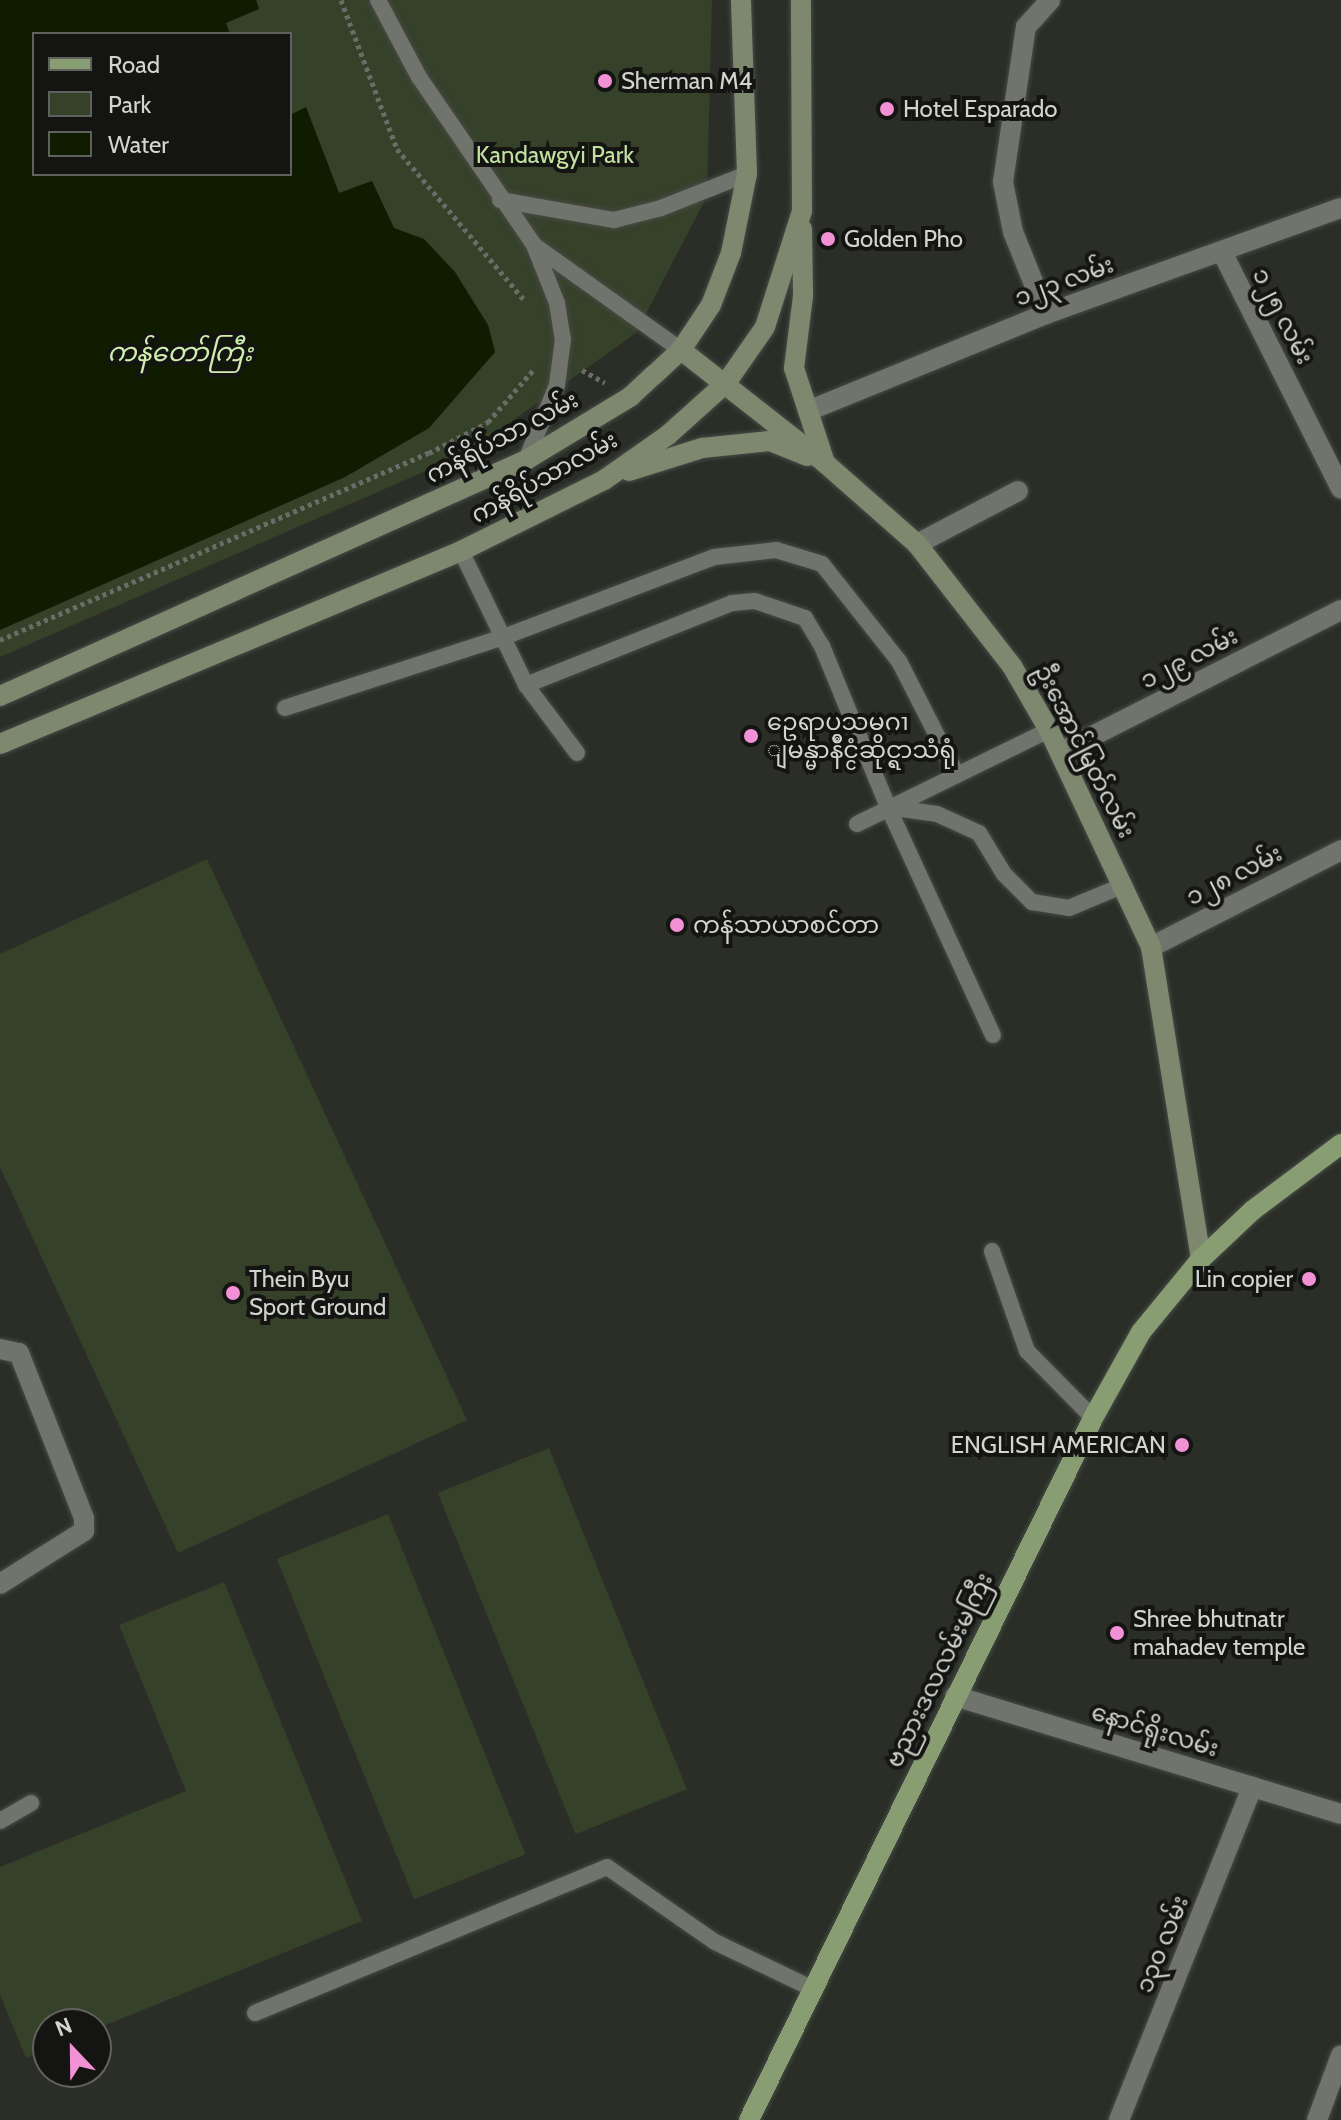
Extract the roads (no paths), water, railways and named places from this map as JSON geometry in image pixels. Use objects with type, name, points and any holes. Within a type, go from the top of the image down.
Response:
[{"type":"main road","name":"ကန်ရိပ်သာ လမ်း","points":[[0,696],[526,460],[630,397],[681,350],[711,305],[731,253],[747,174],[741,0]]},
{"type":"main road","name":"ကန်ရိပ်သာလမ်း","points":[[0,744],[461,551],[604,480],[668,435],[726,383],[765,327],[802,211],[801,0]]},
{"type":"main road","points":[[802,211],[803,296],[794,368],[825,463]]},
{"type":"main road","name":"ဦးအောင်မြတ်လမ်း","points":[[681,350],[825,463],[917,544],[1012,666],[1049,730],[1151,947],[1201,1259]]},
{"type":"main road","points":[[604,480],[702,448],[770,441],[825,463]]},
{"type":"main road","name":"ဗညားဒလလမ်းမကြီး","points":[[749,2120],[811,1988],[1093,1418],[1141,1332],[1201,1259],[1253,1210],[1339,1146]]},
{"type":"street","points":[[1046,314],[1013,232],[1003,182],[1026,27],[1050,0]]},
{"type":"street","name":"၁၂၃ လမ်း","points":[[808,411],[1046,314],[1341,208]]},
{"type":"street","name":"၁၂၅ လမ်း","points":[[1222,252],[1341,489]]},
{"type":"street","points":[[917,544],[1018,491]]},
{"type":"street","name":"၁၂၉ လမ်း","points":[[1061,752],[1341,610]]},
{"type":"street","name":"၁၂၈ လမ်း","points":[[1151,947],[1341,850]]},
{"type":"street","points":[[0,1349],[19,1353],[84,1518],[84,1531],[0,1584]]},
{"type":"street","name":"နောင်ရိုးလမ်း","points":[[955,1696],[1341,1814]]},
{"type":"street","name":"၁၃၀ လမ်း","points":[[1119,2120],[1252,1787]]},
{"type":"street","points":[[1317,2120],[1337,2087],[1341,2055]]},
{"type":"lane","points":[[378,0],[419,77],[500,200],[534,245],[557,303],[554,356],[557,385],[526,460]]},
{"type":"lane","points":[[500,200],[614,220],[661,208],[747,174]]},
{"type":"lane","points":[[534,245],[681,350]]},
{"type":"lane","points":[[285,708],[501,638],[714,557],[776,550],[822,564],[851,600],[899,661],[957,775]]},
{"type":"lane","points":[[461,551],[526,685],[577,753]]},
{"type":"lane","points":[[526,685],[732,603],[755,601],[805,618],[822,646],[888,807],[993,1035]]},
{"type":"lane","points":[[857,824],[1049,730]]},
{"type":"lane","points":[[888,807],[937,814],[979,833],[1004,874],[1032,902],[1069,908],[1124,885]]},
{"type":"lane","points":[[992,1251],[1027,1351],[1093,1418]]},
{"type":"lane","points":[[0,1821],[31,1803]]},
{"type":"lane","points":[[255,2013],[607,1867],[715,1942],[811,1988]]},
{"type":"water","name":"ကန်တော်ကြီး","points":[[0,0],[256,0],[259,9],[226,23],[229,32],[32,32],[32,176],[292,176],[292,114],[306,107],[339,193],[372,181],[394,228],[424,239],[455,272],[488,325],[495,352],[429,428],[345,477],[0,630]]},
{"type":"place","name":"Sherman M4","points":[[605,81]]},
{"type":"place","name":"Hotel Esparado","points":[[887,109]]},
{"type":"place","name":"Golden Pho","points":[[828,239]]},
{"type":"place","name":"ဥေရာပသမဂၢ ျမန္မာနိဳင္ငံဆိုင္ရာသံရုံ","points":[[751,736]]},
{"type":"place","name":"ကန်သာယာစင်တာ","points":[[677,925]]},
{"type":"place","name":"Lin copier","points":[[1309,1279]]},
{"type":"place","name":"Thein Byu Sport Ground","points":[[233,1293]]},
{"type":"place","name":"ENGLISH AMERICAN","points":[[1182,1445]]},
{"type":"place","name":"Shree bhutnatr mahadev temple","points":[[1117,1633]]},
{"type":"park label","name":"Kandawgyi Park","points":[[555,155]]}]
